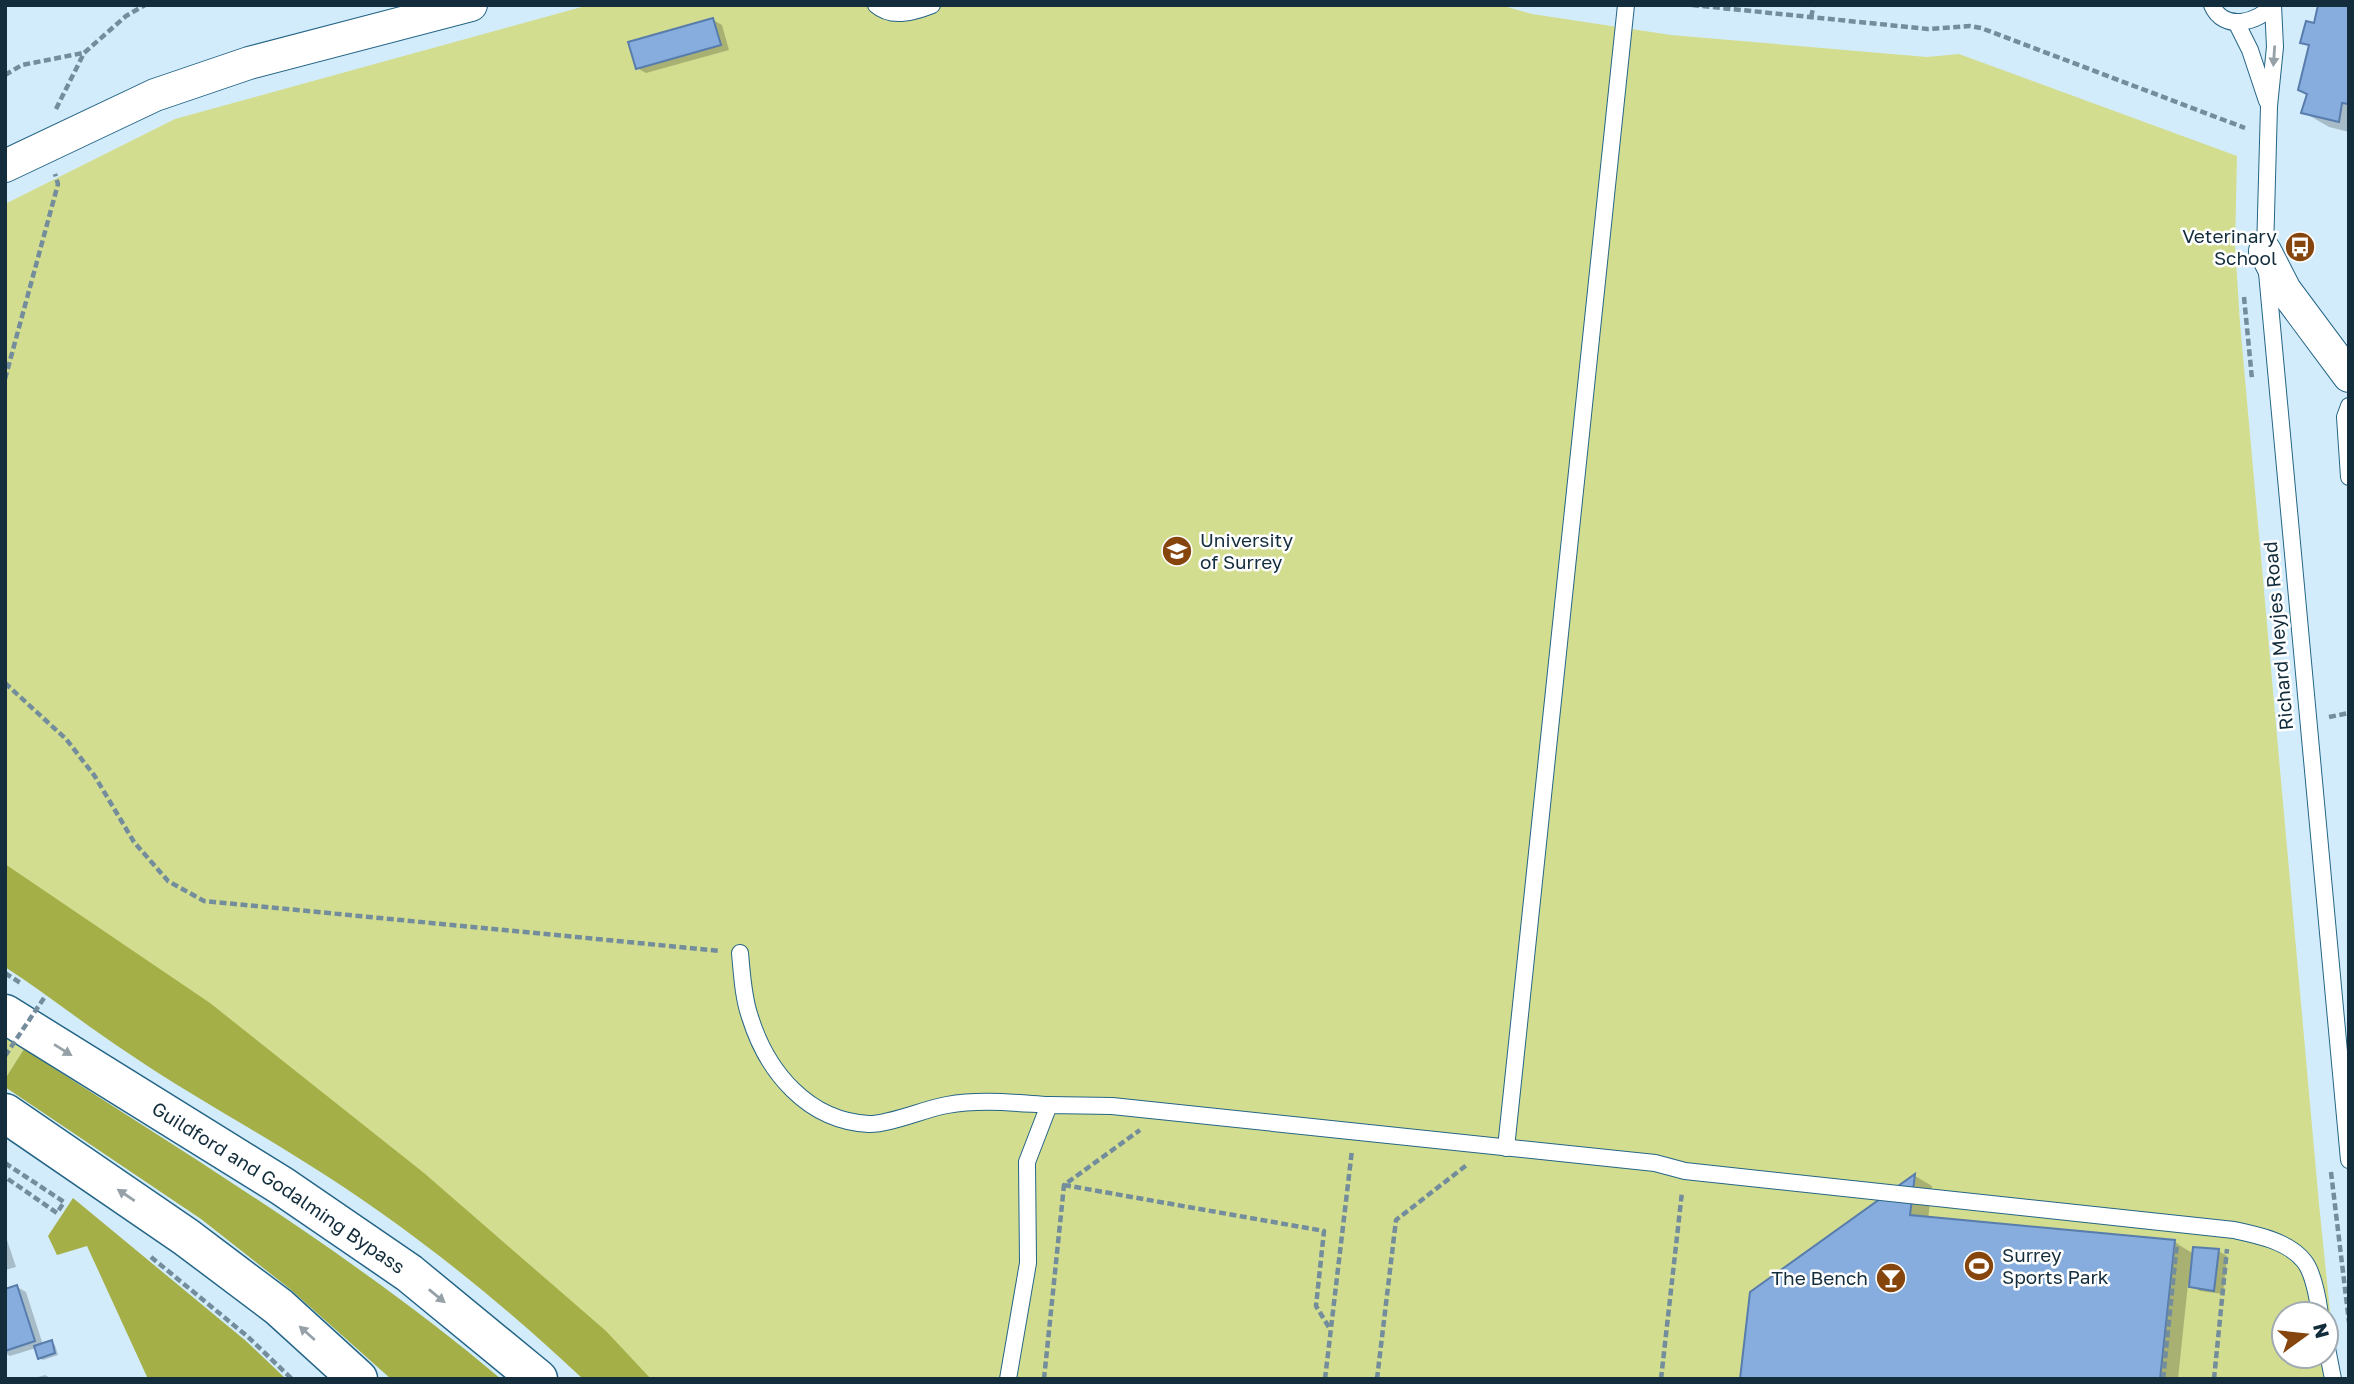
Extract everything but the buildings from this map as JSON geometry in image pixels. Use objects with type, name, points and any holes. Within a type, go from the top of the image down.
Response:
[{"type":"highway","name":"Guildford and Godalming Bypass","points":[[5,1014],[292,1193],[409,1273],[538,1379]]},
{"type":"highway","points":[[5,1113],[186,1237],[279,1307],[358,1379]]},
{"type":"street","points":[[5,166],[155,95],[249,63],[471,5]]},
{"type":"street","points":[[2265,251],[2286,290],[2349,376]]},
{"type":"lane","points":[[876,5],[888,11],[911,13],[932,5]]},
{"type":"lane","points":[[1499,1147],[1626,5]]},
{"type":"lane","points":[[2212,5],[2215,12],[2223,18],[2236,22],[2257,18],[2273,5]]},
{"type":"lane","name":"Richard Meyjes Road","points":[[2273,5],[2275,47],[2269,106],[2265,251],[2349,1160]]},
{"type":"lane","name":"Richard Meyjes Road","points":[[2236,22],[2250,50],[2269,106]]},
{"type":"lane","points":[[2349,406],[2345,417],[2349,477]]},
{"type":"lane","points":[[740,953],[749,1015],[763,1051],[805,1103],[843,1121],[872,1124],[947,1105],[986,1101],[1112,1106],[1655,1163],[1685,1171],[2199,1226],[2261,1236],[2283,1245],[2305,1261],[2317,1300]]},
{"type":"lane","points":[[1008,1379],[1028,1263],[1027,1162],[1049,1105]]},
{"type":"path","points":[[5,379],[58,184],[41,137],[84,53],[126,16],[145,5]]},
{"type":"path","points":[[1692,5],[1928,29],[1981,27],[2245,128],[2248,115]]},
{"type":"path","points":[[1811,16],[1814,5]]},
{"type":"path","points":[[5,75],[22,65],[84,53]]},
{"type":"path","points":[[5,683],[66,739],[94,775],[134,842],[168,881],[204,901],[740,953]]},
{"type":"path","points":[[2318,719],[2349,713]]},
{"type":"path","points":[[5,1056],[44,998]]},
{"type":"path","points":[[1044,1379],[1064,1185],[1163,1113]]},
{"type":"path","points":[[1325,1379],[1354,1133]]},
{"type":"path","points":[[1377,1379],[1396,1220],[1499,1147]]},
{"type":"path","points":[[5,1163],[64,1202],[57,1213],[5,1177]]},
{"type":"path","points":[[1661,1379],[1685,1171]]},
{"type":"path","points":[[1064,1185],[1324,1231],[1316,1306],[1330,1329]]},
{"type":"path","points":[[2163,1379],[2178,1232]]},
{"type":"path","points":[[2214,1379],[2228,1237]]},
{"type":"path","points":[[151,1256],[247,1336],[292,1379]]},
{"type":"green space","name":"Surrey Sports Park","points":[[589,5],[1500,5],[1532,14],[1671,35],[1927,57],[1959,54],[2237,156],[2235,245],[2240,323],[2329,1300],[2270,1300],[2270,1370],[2336,1370],[2337,1379],[605,1379],[5,930],[5,204],[175,119]]},
{"type":"green space","points":[[5,864],[210,1003],[424,1173],[606,1331],[651,1379],[583,1379],[483,1291],[377,1210],[303,1161],[152,1069],[5,967]]},
{"type":"green space","points":[[5,1038],[24,1049],[5,1079]]},
{"type":"green space","points":[[24,1049],[328,1247],[445,1333],[501,1379],[391,1379],[290,1289],[201,1219],[5,1087],[5,1079]]},
{"type":"green space","points":[[73,1198],[246,1341],[286,1379],[148,1379],[87,1246],[57,1255],[48,1236]]},
{"type":"place","name":"Veterinary School","points":[[2300,247]]},
{"type":"place","name":"University of Surrey","points":[[1177,551]]},
{"type":"place","name":"Surrey Sports Park","points":[[1979,1266]]},
{"type":"place","name":"The Bench","points":[[1891,1278]]}]
